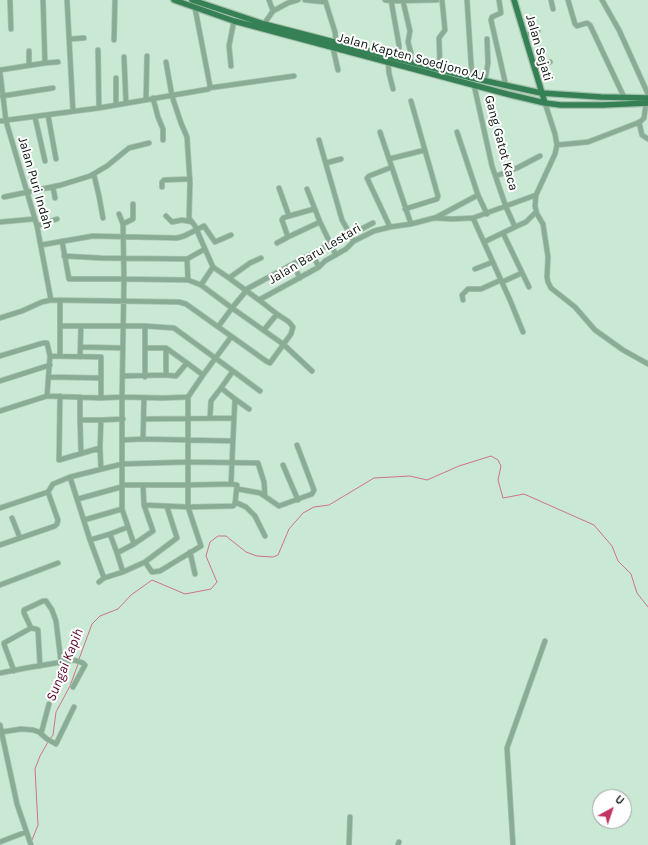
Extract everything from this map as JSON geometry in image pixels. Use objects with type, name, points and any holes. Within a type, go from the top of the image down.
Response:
[{"type":"main road","name":"Jalan Kapten Soedjono AJ","points":[[174,0],[234,21],[326,43],[336,42],[506,86],[563,96],[624,97],[647,102]]},
{"type":"main road","name":"Jalan Kapten Soedjono AJ","points":[[192,0],[326,43],[333,48],[388,61],[544,103],[560,105],[596,105],[647,102]]},
{"type":"main road","name":"Jalan Sejati","points":[[514,0],[544,103]]},
{"type":"street","points":[[10,0],[11,29]]},
{"type":"street","points":[[43,0],[45,63]]},
{"type":"street","points":[[67,0],[73,111]]},
{"type":"street","points":[[114,40],[115,0]]},
{"type":"street","points":[[269,0],[273,10]]},
{"type":"street","points":[[264,24],[273,10],[298,0]]},
{"type":"street","points":[[305,0],[325,1],[335,32],[336,42]]},
{"type":"street","points":[[384,0],[437,0]]},
{"type":"street","points":[[440,69],[439,38],[444,31],[442,0]]},
{"type":"street","points":[[467,0],[472,78]]},
{"type":"street","points":[[500,0],[502,12],[499,15],[492,17],[491,20],[506,86]]},
{"type":"street","points":[[551,0],[553,9]]},
{"type":"street","points":[[568,0],[575,24],[577,26],[587,23],[590,25],[624,97]]},
{"type":"street","points":[[602,0],[620,30],[648,94]]},
{"type":"street","points":[[392,1],[399,45],[398,58]]},
{"type":"street","points":[[403,1],[410,31],[408,42],[411,53],[410,61]]},
{"type":"street","points":[[195,8],[209,88]]},
{"type":"street","points":[[231,66],[229,46],[234,21]]},
{"type":"street","points":[[524,36],[538,31]]},
{"type":"street","points":[[70,39],[84,38]]},
{"type":"street","points":[[485,81],[488,63],[487,39]]},
{"type":"street","points":[[333,48],[338,70]]},
{"type":"street","points":[[98,50],[99,108]]},
{"type":"street","points":[[29,51],[29,65]]},
{"type":"street","points":[[146,99],[147,56]]},
{"type":"street","points":[[124,57],[126,103]]},
{"type":"street","points":[[388,61],[389,74],[393,89]]},
{"type":"street","points":[[0,71],[29,65],[58,62]]},
{"type":"street","points":[[166,62],[172,96],[187,137],[190,179],[189,218],[194,225],[213,267],[259,300]]},
{"type":"street","points":[[534,69],[550,62]]},
{"type":"street","name":"Jalan Puri Indah","points":[[0,71],[6,120],[37,226],[51,300]]},
{"type":"street","points":[[0,122],[99,108],[152,98],[172,96],[209,88],[294,76]]},
{"type":"street","points":[[116,78],[116,104]]},
{"type":"street","name":"Gang Gatot Kaca","points":[[474,85],[496,176],[506,207],[515,227]]},
{"type":"street","points":[[2,96],[54,88]]},
{"type":"street","points":[[152,98],[163,129],[163,140]]},
{"type":"street","points":[[405,209],[437,199],[438,197],[411,101]]},
{"type":"street","points":[[557,145],[588,142],[639,122],[644,118],[647,102]]},
{"type":"street","points":[[544,103],[555,134],[557,145],[555,154],[536,195],[536,212],[543,224],[548,257],[546,277],[551,288],[575,307],[595,330],[623,350],[648,364]]},
{"type":"street","points":[[48,115],[56,159]]},
{"type":"street","points":[[35,117],[44,161]]},
{"type":"street","points":[[639,122],[642,135],[648,139]]},
{"type":"street","points":[[380,132],[411,224]]},
{"type":"street","points":[[457,132],[478,195],[487,214]]},
{"type":"street","points":[[319,140],[342,220],[354,241]]},
{"type":"street","points":[[4,196],[53,187],[94,175],[129,148],[149,143]]},
{"type":"street","points":[[389,159],[425,150]]},
{"type":"street","points":[[496,176],[517,168],[540,156]]},
{"type":"street","points":[[326,163],[341,159]]},
{"type":"street","points":[[390,227],[367,178],[392,167]]},
{"type":"street","points":[[94,175],[103,218]]},
{"type":"street","points":[[162,187],[162,182],[164,180],[190,179]]},
{"type":"street","points":[[53,187],[55,198]]},
{"type":"street","points":[[279,188],[289,216]]},
{"type":"street","points":[[307,189],[314,209],[336,255]]},
{"type":"street","points":[[434,218],[478,195]]},
{"type":"street","name":"Jalan Baru Lestari","points":[[231,337],[269,362],[272,362],[291,334],[293,327],[289,322],[259,300],[319,267],[325,261],[346,249],[362,236],[390,227],[411,224],[434,218],[473,218],[536,195]]},
{"type":"street","points":[[123,224],[133,219],[133,204]]},
{"type":"street","points":[[288,237],[282,220],[289,216],[314,209]]},
{"type":"street","points":[[484,242],[526,222],[536,212]]},
{"type":"street","points":[[119,214],[123,224],[124,237],[122,509],[134,544]]},
{"type":"street","points":[[166,216],[172,222],[182,220],[192,222]]},
{"type":"street","points":[[473,218],[502,281],[523,332]]},
{"type":"street","points":[[0,222],[34,219]]},
{"type":"street","points":[[37,226],[57,219]]},
{"type":"street","points":[[277,244],[288,237],[320,222]]},
{"type":"street","points":[[350,235],[373,223]]},
{"type":"street","points":[[41,245],[93,236],[178,238],[205,226],[215,242],[231,235]]},
{"type":"street","points":[[503,233],[529,287]]},
{"type":"street","points":[[62,241],[70,279],[188,280],[201,285],[264,330],[283,344],[312,371]]},
{"type":"street","points":[[218,327],[245,291],[330,244]]},
{"type":"street","points":[[64,256],[187,259],[205,249]]},
{"type":"street","points":[[312,254],[319,267]]},
{"type":"street","points":[[228,278],[261,258]]},
{"type":"street","points":[[187,259],[188,280]]},
{"type":"street","points":[[475,269],[493,262]]},
{"type":"street","points":[[293,264],[300,278]]},
{"type":"street","points":[[201,285],[213,267]]},
{"type":"street","points":[[463,300],[462,295],[468,289],[481,289],[522,273]]},
{"type":"street","points":[[0,318],[51,300],[183,302],[231,337],[188,397],[188,507],[201,545],[160,571],[151,571],[145,562]]},
{"type":"street","points":[[60,300],[60,356]]},
{"type":"street","points":[[264,330],[277,314]]},
{"type":"street","points":[[60,326],[145,326],[174,328],[260,391]]},
{"type":"street","points":[[80,357],[81,326]]},
{"type":"street","points":[[145,326],[145,377]]},
{"type":"street","points":[[0,356],[46,342],[48,344],[50,356],[50,377],[47,396]]},
{"type":"street","points":[[81,347],[123,348]]},
{"type":"street","points":[[101,347],[102,398]]},
{"type":"street","points":[[145,348],[166,348],[203,375]]},
{"type":"street","points":[[166,348],[166,375]]},
{"type":"street","points":[[50,356],[101,357]]},
{"type":"street","points":[[124,376],[176,376],[187,363]]},
{"type":"street","points":[[0,381],[50,365]]},
{"type":"street","points":[[210,417],[211,400],[233,371]]},
{"type":"street","points":[[50,377],[101,378]]},
{"type":"street","points":[[221,388],[249,409]]},
{"type":"street","points":[[0,411],[47,396],[102,398],[188,397]]},
{"type":"street","points":[[60,396],[59,460],[100,448]]},
{"type":"street","points":[[80,397],[80,453]]},
{"type":"street","points":[[143,439],[145,419],[144,398]]},
{"type":"street","points":[[231,484],[235,399]]},
{"type":"street","points":[[145,419],[210,417],[234,418]]},
{"type":"street","points":[[80,420],[123,419]]},
{"type":"street","points":[[101,420],[101,469]]},
{"type":"street","points":[[123,440],[233,441]]},
{"type":"street","points":[[238,489],[256,492],[265,496],[279,506],[312,494],[314,490],[297,445]]},
{"type":"street","points":[[0,508],[48,492],[52,484],[70,477],[122,464],[232,462],[259,464],[264,482],[265,496]]},
{"type":"street","points":[[282,465],[298,500]]},
{"type":"street","points":[[70,477],[104,578]]},
{"type":"street","points":[[78,499],[122,486],[231,484],[237,485],[238,489],[233,506],[166,507],[144,505]]},
{"type":"street","points":[[117,553],[153,531],[144,505],[143,485]]},
{"type":"street","points":[[1,543],[20,538],[57,524],[58,520],[48,492]]},
{"type":"street","points":[[235,502],[246,507],[255,516],[265,536]]},
{"type":"street","points":[[99,582],[104,578],[123,572],[145,562],[177,538],[166,507]]},
{"type":"street","points":[[84,520],[122,509]]},
{"type":"street","points":[[12,518],[20,538]]},
{"type":"street","points":[[90,540],[128,527]]},
{"type":"street","points":[[110,534],[123,572]]},
{"type":"street","points":[[190,552],[195,574]]},
{"type":"street","points":[[0,585],[58,563]]},
{"type":"street","points":[[40,666],[38,630],[32,628],[24,613],[24,610],[45,600],[56,621],[60,662]]},
{"type":"street","points":[[14,670],[4,642],[32,628]]},
{"type":"street","points":[[513,845],[508,773],[508,745],[545,641]]},
{"type":"street","points":[[0,673],[73,660],[83,663],[85,666],[73,687]]},
{"type":"street","points":[[41,734],[49,704]]},
{"type":"street","points":[[2,732],[24,729],[34,730],[55,744],[58,742],[74,706]]},
{"type":"street","points":[[0,725],[18,804],[31,845]]},
{"type":"street","points":[[349,845],[350,817]]},
{"type":"street","points":[[0,842],[27,834]]},
{"type":"waterway","name":"Sungai Kapih","points":[[79,659],[92,624],[100,616],[118,609],[131,595],[152,580],[185,594],[211,589],[217,582],[206,556],[210,542],[218,536],[226,536],[246,552],[257,556],[273,557],[278,555],[289,529],[303,513],[314,507],[329,505],[374,478],[410,476],[427,480],[459,466],[491,456],[498,460],[501,466],[498,480],[503,498],[524,494],[594,525],[612,546],[618,561],[631,574],[637,593],[648,607]]},
{"type":"waterway","name":"Sungai Kapih","points":[[50,739],[53,735],[56,712],[70,686],[78,664]]},
{"type":"waterway","name":"Sungai Kapih","points":[[32,840],[38,825],[35,769],[48,742]]}]
